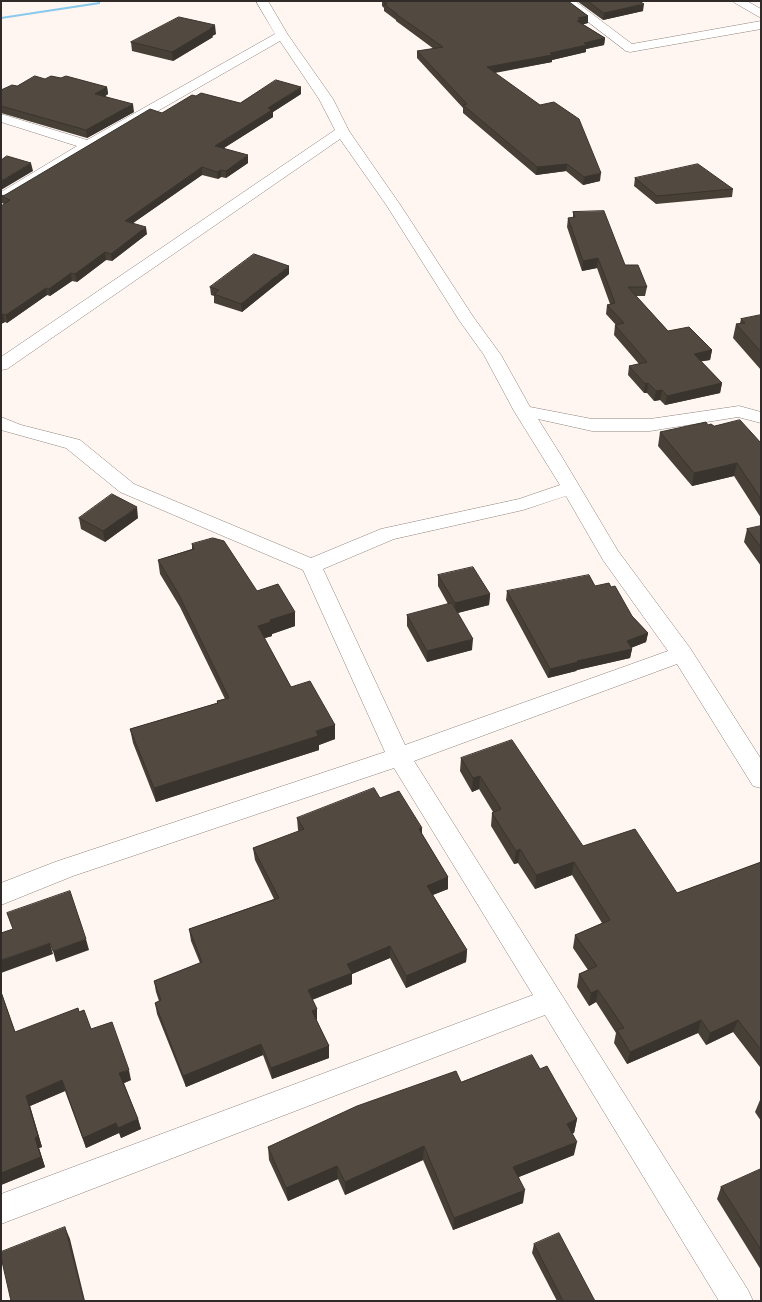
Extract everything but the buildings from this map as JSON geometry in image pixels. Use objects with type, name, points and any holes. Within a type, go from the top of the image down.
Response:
[{"type":"street","points":[[262,1],[282,35],[326,99],[342,131],[398,212],[467,320],[492,355],[523,410],[610,555],[682,654],[761,779]]},
{"type":"street","points":[[567,1],[630,48],[761,25]]},
{"type":"street","points":[[739,1],[761,14]]},
{"type":"street","points":[[1,198],[88,145],[282,35]]},
{"type":"street","points":[[1,118],[88,145]]},
{"type":"street","points":[[1,366],[342,131]]},
{"type":"street","points":[[523,410],[592,425],[650,425],[739,411],[761,418]]},
{"type":"street","points":[[1,423],[14,429],[74,444],[127,488],[310,566],[399,758],[737,1301]]},
{"type":"street","points":[[310,566],[388,534],[523,504],[571,488]]},
{"type":"street","points":[[1,894],[64,869],[399,758],[682,654]]},
{"type":"street","points":[[1,1209],[551,1000]]},
{"type":"waterway","points":[[1,18],[99,3]]}]
